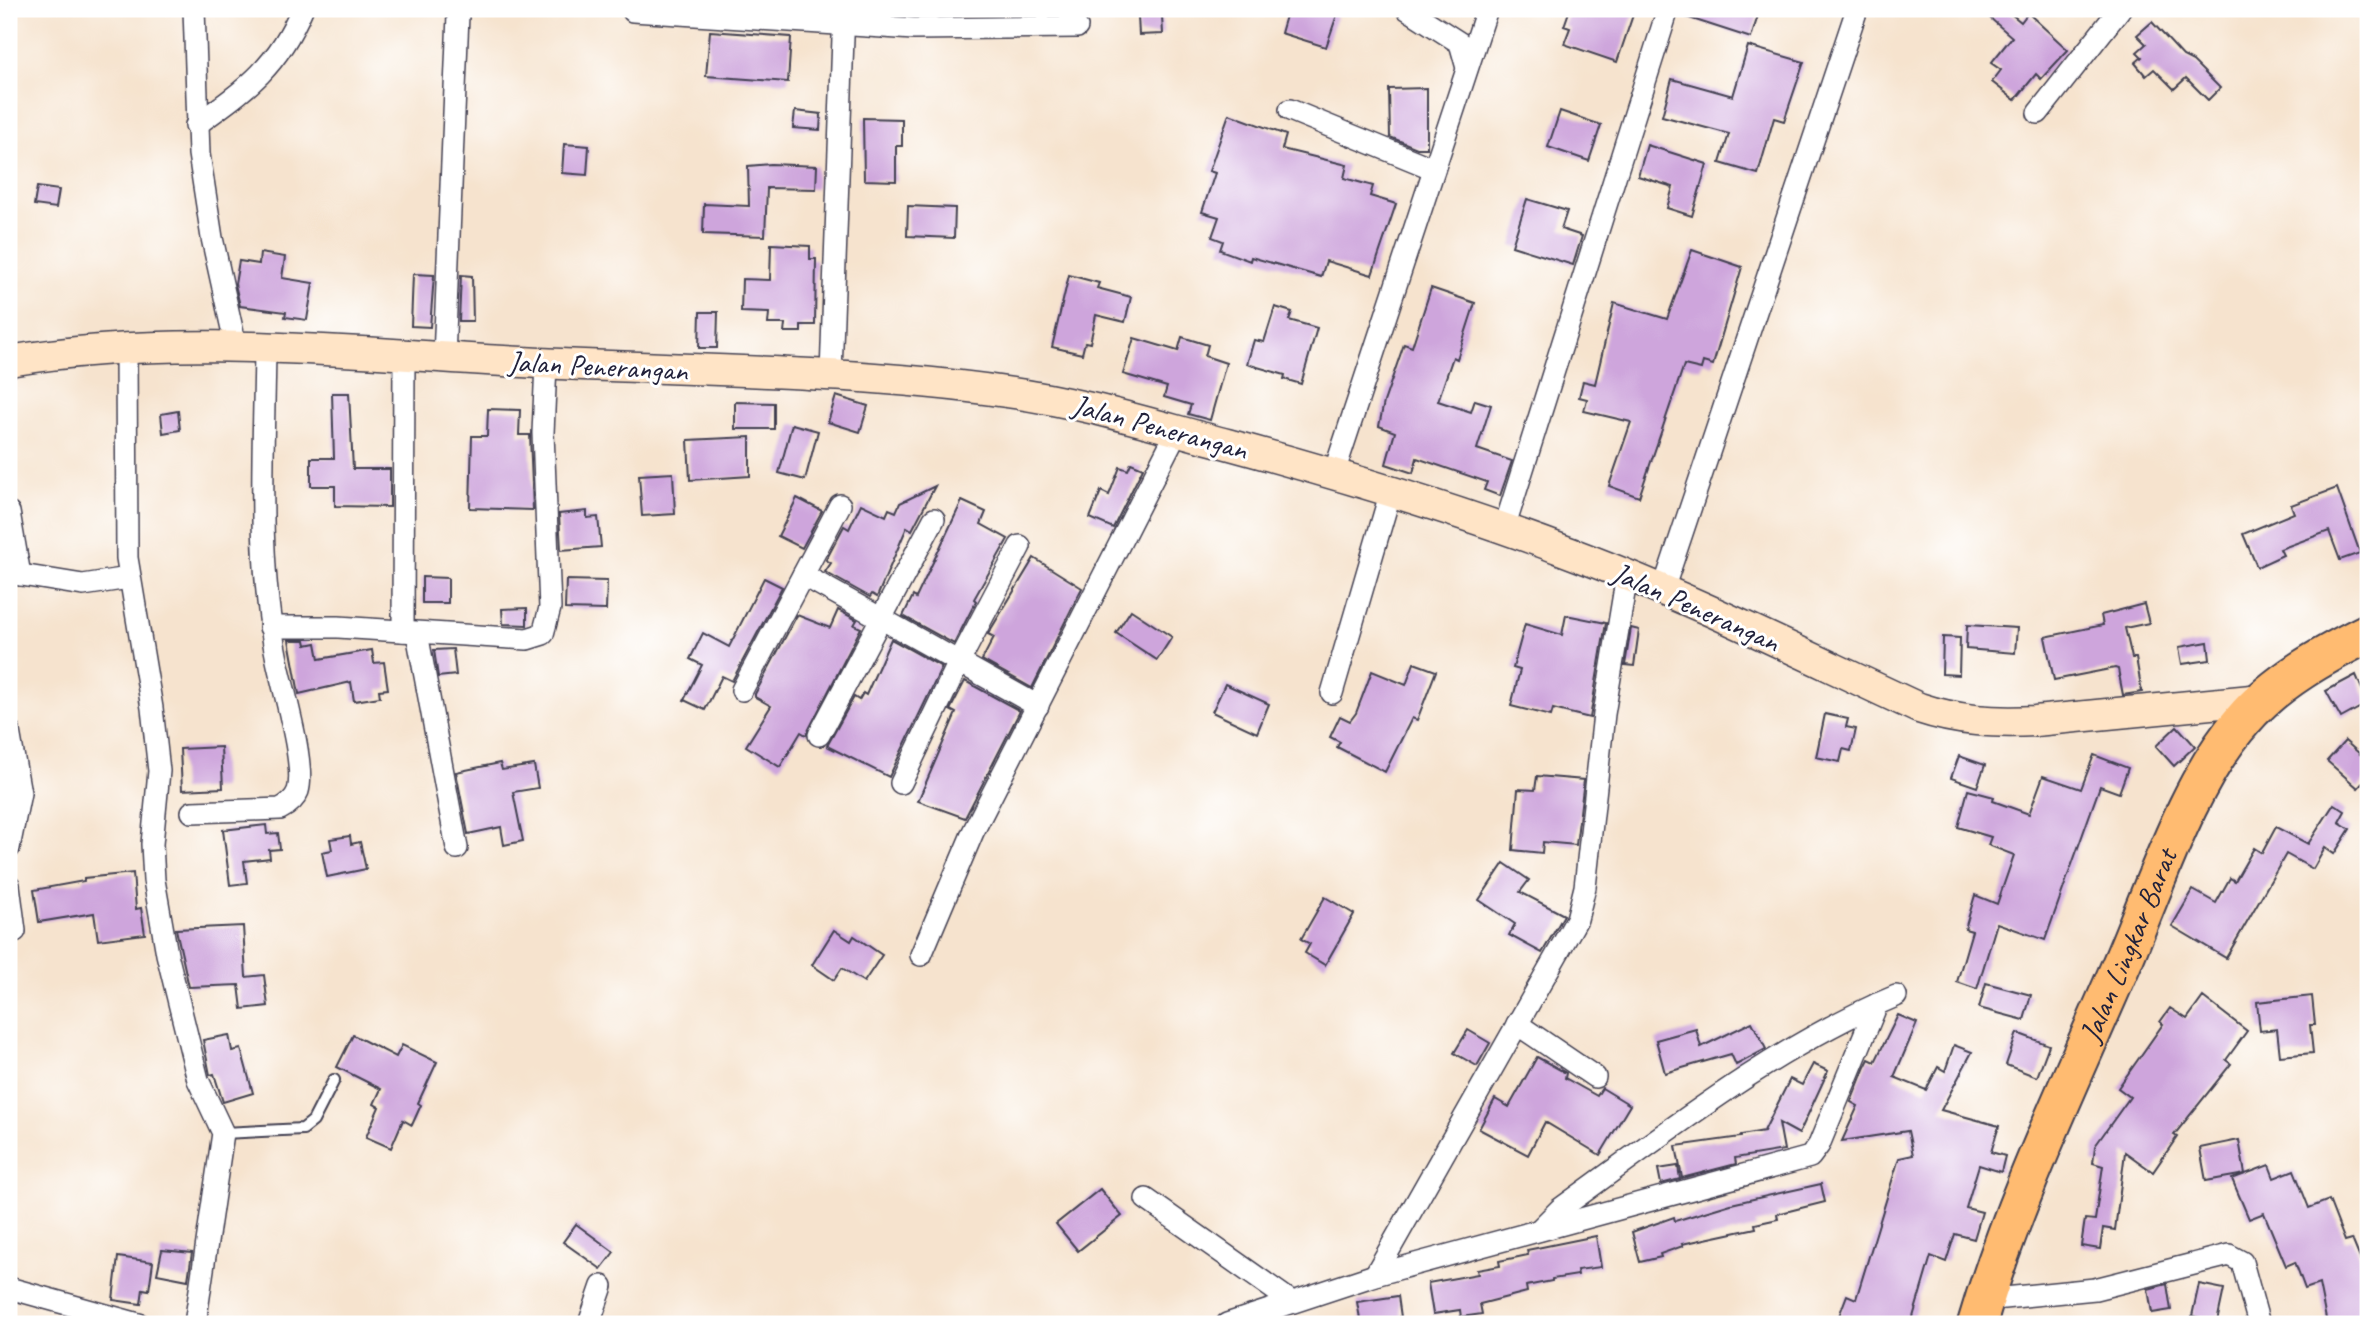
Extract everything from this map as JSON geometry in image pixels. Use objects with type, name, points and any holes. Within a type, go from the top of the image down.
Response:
[{"type":"highway","name":"Jalan Lingkar Barat","points":[[1980,1312],[2046,1140],[2180,827],[2223,745],[2262,699],[2290,679],[2368,633]]},
{"type":"street","points":[[192,812],[280,809],[289,804],[298,790],[297,753],[270,627],[250,347],[212,238],[196,125],[194,9]]},
{"type":"street","points":[[196,125],[252,85],[283,47],[302,9]]},
{"type":"street","points":[[1407,9],[1460,43],[1467,68]]},
{"type":"street","points":[[1334,473],[1487,9]]},
{"type":"street","points":[[1504,528],[1668,9]]},
{"type":"street","points":[[1663,590],[1857,9]]},
{"type":"street","points":[[2038,113],[2120,9]]},
{"type":"street","points":[[632,11],[844,17],[952,30],[1077,27]]},
{"type":"street","points":[[444,358],[458,15]]},
{"type":"street","points":[[831,374],[844,17]]},
{"type":"street","points":[[1290,110],[1434,169]]},
{"type":"street","name":"Jalan Penerangan","points":[[9,361],[125,348],[250,347],[546,364],[831,374],[1042,397],[1334,473],[1504,528],[1663,590],[1919,708],[1948,717],[2000,723],[2035,721],[2262,699]]},
{"type":"street","points":[[125,348],[126,538],[130,578],[157,740],[159,771],[152,844],[154,880],[167,954],[198,1080],[223,1133],[195,1324]]},
{"type":"street","points":[[404,354],[410,632],[457,848]]},
{"type":"street","points":[[270,627],[527,639],[543,634],[550,608],[543,433],[546,364]]},
{"type":"street","points":[[921,955],[973,832],[1177,431]]},
{"type":"street","points":[[1332,693],[1391,491]]},
{"type":"street","points":[[742,690],[840,505]]},
{"type":"street","points":[[9,512],[14,574],[83,585],[130,578]]},
{"type":"street","points":[[819,735],[934,519]]},
{"type":"street","points":[[901,783],[959,662],[1020,546]]},
{"type":"street","points":[[803,575],[1038,706]]},
{"type":"street","points":[[1375,1276],[1577,919],[1585,887],[1604,713],[1627,576]]},
{"type":"street","points":[[9,731],[20,793],[9,848]]},
{"type":"street","points":[[9,885],[15,931]]},
{"type":"street","points":[[1227,1324],[1375,1276],[1810,1157],[1819,1145],[1887,1000],[1850,1016],[1749,1077],[1560,1209],[1538,1231]]},
{"type":"street","points":[[1517,1024],[1595,1077]]},
{"type":"street","points":[[1146,1199],[1292,1302]]},
{"type":"street","points":[[1980,1312],[2095,1289],[2229,1255],[2242,1262],[2259,1324]]},
{"type":"street","points":[[589,1324],[602,1286]]},
{"type":"street","points":[[9,1288],[139,1324]]},
{"type":"lane","points":[[223,1133],[303,1129],[313,1121],[334,1080]]},
{"type":"building","points":[[1288,9],[1339,9],[1326,47],[1281,33]]},
{"type":"building","points":[[1570,9],[1635,9],[1617,62],[1564,44],[1570,28],[1564,26]]},
{"type":"building","points":[[1681,9],[1760,9],[1751,38],[1680,15]]},
{"type":"building","points":[[1998,9],[2005,9],[2021,22],[2028,13],[2068,50],[2041,79],[2036,74],[2015,100],[1992,82],[2001,70],[1991,63],[2012,37],[1990,18]]},
{"type":"building","points":[[1138,16],[1162,16],[1163,34],[1139,35]]},
{"type":"building","points":[[2152,22],[2183,56],[2193,61],[2220,88],[2208,100],[2186,78],[2174,89],[2154,69],[2146,76],[2135,63],[2142,57],[2137,52],[2146,44],[2137,35]]},
{"type":"building","points":[[710,31],[791,37],[788,82],[706,76]]},
{"type":"building","points":[[1748,46],[1804,62],[1784,121],[1774,118],[1758,174],[1720,163],[1729,134],[1662,116],[1672,79],[1733,96]]},
{"type":"building","points":[[1427,88],[1427,148],[1417,148],[1390,137],[1389,89]]},
{"type":"building","points":[[795,111],[821,114],[820,130],[793,128]]},
{"type":"building","points":[[1560,111],[1601,125],[1589,161],[1548,147]]},
{"type":"building","points":[[1229,114],[1286,135],[1282,149],[1347,165],[1344,178],[1373,186],[1370,196],[1396,204],[1372,275],[1326,261],[1321,277],[1251,257],[1250,261],[1220,250],[1223,241],[1212,237],[1219,217],[1202,212],[1215,173],[1209,171]]},
{"type":"building","points":[[863,118],[902,119],[902,146],[896,146],[896,181],[864,180]]},
{"type":"building","points":[[564,144],[589,146],[587,175],[562,173]]},
{"type":"building","points":[[1647,145],[1707,164],[1692,216],[1667,208],[1673,187],[1638,176]]},
{"type":"building","points":[[748,166],[817,166],[816,189],[767,188],[765,236],[703,234],[704,204],[749,206]]},
{"type":"building","points":[[37,187],[59,190],[56,208],[34,205]]},
{"type":"building","points":[[1527,199],[1567,211],[1561,229],[1582,236],[1573,265],[1512,246]]},
{"type":"building","points":[[908,206],[955,208],[954,238],[907,236]]},
{"type":"building","points":[[771,244],[810,246],[810,259],[816,259],[815,325],[801,325],[801,332],[784,332],[785,324],[768,324],[769,313],[741,312],[742,279],[770,280]]},
{"type":"building","points":[[1692,250],[1742,267],[1713,365],[1703,362],[1701,369],[1684,365],[1639,497],[1609,486],[1631,422],[1584,411],[1587,399],[1579,397],[1583,381],[1595,384],[1614,303],[1667,319]]},
{"type":"building","points":[[260,253],[285,257],[282,278],[313,283],[307,320],[285,317],[286,312],[240,306],[235,284],[239,261],[259,264]]},
{"type":"building","points":[[413,274],[434,275],[430,327],[411,326]]},
{"type":"building","points":[[461,275],[472,276],[473,321],[459,321]]},
{"type":"building","points":[[1069,275],[1099,283],[1097,288],[1131,297],[1125,322],[1096,315],[1090,343],[1085,342],[1082,354],[1052,347]]},
{"type":"building","points":[[1431,288],[1475,303],[1457,359],[1453,357],[1438,401],[1471,412],[1475,400],[1491,405],[1477,449],[1512,461],[1500,496],[1484,490],[1487,482],[1417,458],[1413,473],[1386,464],[1395,432],[1379,426],[1384,402],[1404,344],[1412,347]]},
{"type":"building","points":[[1275,307],[1292,312],[1289,320],[1317,328],[1301,384],[1284,379],[1285,375],[1247,364],[1254,340],[1264,342]]},
{"type":"building","points":[[700,312],[718,312],[717,348],[699,348]]},
{"type":"building","points":[[1182,337],[1208,345],[1205,356],[1226,363],[1210,420],[1188,414],[1191,405],[1164,397],[1167,387],[1123,374],[1134,338],[1178,351]]},
{"type":"building","points":[[332,393],[349,393],[353,469],[390,469],[390,507],[335,506],[335,486],[311,486],[311,458],[334,458]]},
{"type":"building","points":[[836,396],[868,406],[860,432],[828,422]]},
{"type":"building","points":[[735,402],[774,403],[774,429],[735,429]]},
{"type":"building","points":[[488,409],[520,410],[519,435],[530,435],[533,510],[470,508],[472,436],[487,436]]},
{"type":"building","points":[[178,411],[180,430],[163,433],[161,414]]},
{"type":"building","points":[[792,424],[818,431],[805,480],[779,473]]},
{"type":"building","points":[[750,437],[750,476],[690,480],[688,440]]},
{"type":"building","points":[[1131,463],[1143,468],[1113,528],[1090,518],[1101,491],[1109,495],[1120,467],[1128,470]]},
{"type":"building","points":[[673,473],[675,514],[642,516],[639,475]]},
{"type":"building","points":[[935,486],[912,530],[907,527],[877,597],[872,594],[870,597],[825,572],[831,563],[826,560],[844,526],[849,529],[861,504],[886,516],[889,509],[896,512],[900,503]]},
{"type":"building","points":[[2337,488],[2360,553],[2340,560],[2329,531],[2280,549],[2283,555],[2257,567],[2243,534],[2294,513],[2291,505]]},
{"type":"building","points":[[797,498],[822,511],[802,548],[778,536]]},
{"type":"building","points":[[962,501],[986,512],[981,524],[1008,539],[974,599],[976,601],[954,644],[903,616],[913,596],[916,598]]},
{"type":"building","points":[[587,511],[587,518],[598,517],[601,547],[561,550],[559,514]]},
{"type":"building","points":[[1034,558],[1082,588],[1032,688],[982,660],[994,637],[988,634]]},
{"type":"building","points":[[422,577],[448,578],[448,603],[422,603]]},
{"type":"building","points":[[764,578],[782,587],[732,681],[722,676],[705,710],[684,700],[702,665],[690,659],[703,633],[729,647]]},
{"type":"building","points":[[566,580],[607,581],[606,610],[565,609]]},
{"type":"building","points":[[2144,604],[2149,623],[2125,628],[2132,658],[2136,658],[2142,692],[2123,695],[2118,669],[2115,668],[2054,680],[2045,637],[2103,625],[2101,615]]},
{"type":"building","points":[[527,608],[527,625],[503,624],[502,609]]},
{"type":"building","points":[[838,610],[857,620],[854,625],[861,628],[806,735],[801,732],[780,767],[746,746],[771,706],[755,697],[755,694],[797,615],[830,628]]},
{"type":"building","points":[[1131,610],[1172,637],[1157,660],[1116,633]]},
{"type":"building","points":[[1566,615],[1606,623],[1590,718],[1553,709],[1551,716],[1511,706],[1520,670],[1513,668],[1525,624],[1562,635]]},
{"type":"building","points":[[1967,625],[2017,628],[2015,653],[1966,649]]},
{"type":"building","points":[[1631,628],[1639,630],[1634,666],[1625,665]]},
{"type":"building","points":[[1943,637],[1960,638],[1959,675],[1942,674]]},
{"type":"building","points":[[891,639],[942,667],[889,777],[827,746],[854,697],[859,700],[863,693],[866,695]]},
{"type":"building","points":[[289,640],[305,640],[306,645],[316,643],[319,659],[372,650],[374,663],[384,662],[388,689],[379,690],[380,697],[354,701],[351,682],[299,694]]},
{"type":"building","points":[[2208,642],[2210,660],[2182,664],[2179,647]]},
{"type":"building","points":[[453,649],[456,675],[438,677],[434,650]]},
{"type":"building","points":[[1414,663],[1436,671],[1417,720],[1412,718],[1385,772],[1337,747],[1340,742],[1330,737],[1340,716],[1350,721],[1356,713],[1372,671],[1406,685]]},
{"type":"building","points":[[2356,675],[2368,703],[2341,718],[2326,691]]},
{"type":"building","points":[[965,681],[1020,711],[965,818],[918,801],[956,713],[950,710]]},
{"type":"building","points":[[1225,684],[1269,704],[1257,733],[1212,712]]},
{"type":"building","points":[[1825,714],[1848,719],[1846,727],[1856,729],[1851,751],[1843,749],[1840,762],[1816,757]]},
{"type":"building","points":[[2177,726],[2195,746],[2174,766],[2156,746]]},
{"type":"building","points":[[2345,741],[2368,761],[2368,777],[2358,788],[2327,761]]},
{"type":"building","points":[[221,747],[223,788],[182,790],[180,749]]},
{"type":"building","points":[[2094,755],[2128,768],[2119,793],[2100,786],[2045,940],[1997,923],[1977,989],[1957,982],[1972,931],[1965,929],[1975,895],[1997,904],[2014,855],[1988,845],[1991,837],[1958,827],[1968,790],[1994,797],[1993,801],[2029,814],[2043,776],[2081,789]]},
{"type":"building","points":[[1959,756],[1985,765],[1977,787],[1951,778]]},
{"type":"building","points":[[500,763],[502,770],[534,765],[538,788],[513,792],[523,841],[504,845],[501,827],[468,834],[456,772]]},
{"type":"building","points":[[1537,776],[1584,780],[1576,845],[1543,842],[1542,853],[1513,850],[1518,789],[1535,790]]},
{"type":"building","points":[[2334,804],[2345,811],[2339,822],[2350,829],[2334,854],[2325,848],[2313,869],[2286,854],[2226,958],[2172,926],[2193,890],[2216,903],[2230,878],[2235,881],[2254,848],[2262,853],[2276,827],[2308,844]]},
{"type":"building","points":[[266,825],[267,834],[278,833],[280,849],[269,850],[270,858],[244,861],[247,883],[230,885],[223,830]]},
{"type":"building","points":[[350,836],[351,844],[360,842],[366,869],[327,877],[322,852],[332,850],[330,839]]},
{"type":"building","points":[[1504,863],[1529,880],[1520,892],[1564,915],[1542,953],[1509,935],[1515,924],[1479,900]]},
{"type":"building","points":[[133,873],[136,909],[141,908],[145,934],[98,940],[94,913],[39,922],[34,890],[84,881],[84,878]]},
{"type":"building","points":[[1325,897],[1354,914],[1325,965],[1305,953],[1310,944],[1301,939]]},
{"type":"building","points":[[243,926],[246,977],[264,975],[268,1006],[242,1009],[239,985],[189,987],[176,929]]},
{"type":"building","points":[[834,930],[851,941],[854,936],[882,955],[864,982],[842,968],[834,980],[812,965]]},
{"type":"building","points":[[1986,983],[2031,995],[2024,1020],[1979,1008]]},
{"type":"building","points":[[2312,996],[2315,1025],[2310,1025],[2313,1053],[2280,1056],[2277,1029],[2260,1031],[2257,1002]]},
{"type":"building","points":[[2203,997],[2247,1031],[2226,1060],[2231,1064],[2174,1135],[2177,1137],[2153,1172],[2125,1152],[2115,1230],[2103,1228],[2100,1249],[2081,1246],[2085,1219],[2095,1220],[2103,1166],[2093,1163],[2095,1146],[2130,1097],[2118,1088],[2163,1024],[2160,1022],[2170,1008],[2187,1019]]},
{"type":"building","points":[[1898,1015],[1917,1023],[1894,1077],[1926,1090],[1938,1067],[1945,1071],[1954,1045],[1972,1052],[1941,1110],[1999,1126],[1991,1152],[2005,1156],[2001,1172],[1979,1165],[1966,1208],[1982,1212],[1974,1239],[1955,1234],[1946,1262],[1931,1256],[1911,1324],[1856,1324],[1839,1316],[1847,1295],[1856,1299],[1899,1158],[1913,1155],[1908,1131],[1842,1141],[1858,1106],[1851,1102],[1865,1067],[1869,1059],[1875,1062]]},
{"type":"building","points":[[1752,1022],[1766,1049],[1736,1065],[1731,1054],[1665,1073],[1656,1040],[1696,1029],[1701,1047]]},
{"type":"building","points":[[1468,1030],[1490,1043],[1477,1066],[1454,1053]]},
{"type":"building","points":[[2017,1033],[2049,1045],[2037,1077],[2006,1065]]},
{"type":"building","points":[[229,1035],[232,1051],[241,1049],[253,1093],[223,1102],[214,1074],[210,1075],[203,1040]]},
{"type":"building","points":[[353,1035],[396,1057],[402,1045],[437,1062],[418,1103],[421,1105],[412,1125],[403,1120],[391,1148],[366,1137],[379,1107],[374,1104],[381,1089],[337,1067]]},
{"type":"building","points":[[1537,1057],[1566,1073],[1565,1078],[1597,1096],[1602,1088],[1630,1105],[1600,1155],[1545,1122],[1528,1155],[1479,1129],[1495,1099],[1509,1107]]},
{"type":"building","points":[[1813,1064],[1828,1071],[1799,1134],[1779,1123],[1784,1150],[1735,1158],[1736,1164],[1682,1178],[1676,1146],[1764,1131],[1790,1079],[1802,1085]]},
{"type":"building","points":[[2239,1140],[2245,1174],[2206,1181],[2200,1148]]},
{"type":"building","points":[[2269,1165],[2274,1178],[2294,1170],[2309,1208],[2329,1200],[2345,1241],[2352,1239],[2368,1278],[2368,1324],[2327,1324],[2319,1284],[2305,1289],[2295,1262],[2286,1266],[2264,1213],[2249,1219],[2232,1179]]},
{"type":"building","points":[[1678,1166],[1680,1179],[1661,1184],[1658,1169]]},
{"type":"building","points":[[1821,1184],[1825,1202],[1777,1214],[1778,1219],[1755,1224],[1756,1228],[1682,1244],[1683,1246],[1660,1254],[1661,1257],[1640,1262],[1632,1232],[1674,1217],[1675,1221],[1731,1204]]},
{"type":"building","points":[[1100,1189],[1122,1216],[1078,1251],[1056,1224]]},
{"type":"building","points":[[576,1224],[614,1252],[601,1269],[563,1242]]},
{"type":"building","points":[[1596,1236],[1601,1267],[1577,1270],[1578,1275],[1526,1286],[1527,1292],[1480,1304],[1482,1314],[1461,1317],[1460,1310],[1433,1314],[1428,1283],[1478,1274],[1477,1270],[1500,1266],[1499,1261],[1528,1255],[1527,1250]]},
{"type":"building","points":[[162,1250],[192,1253],[188,1280],[157,1274]]},
{"type":"building","points":[[118,1257],[153,1262],[149,1290],[143,1289],[141,1304],[113,1300]]},
{"type":"building","points":[[2167,1284],[2171,1310],[2152,1313],[2148,1289]]},
{"type":"building","points":[[2199,1284],[2224,1289],[2217,1322],[2192,1316]]},
{"type":"building","points":[[1398,1296],[1402,1324],[1361,1324],[1357,1302]]}]
